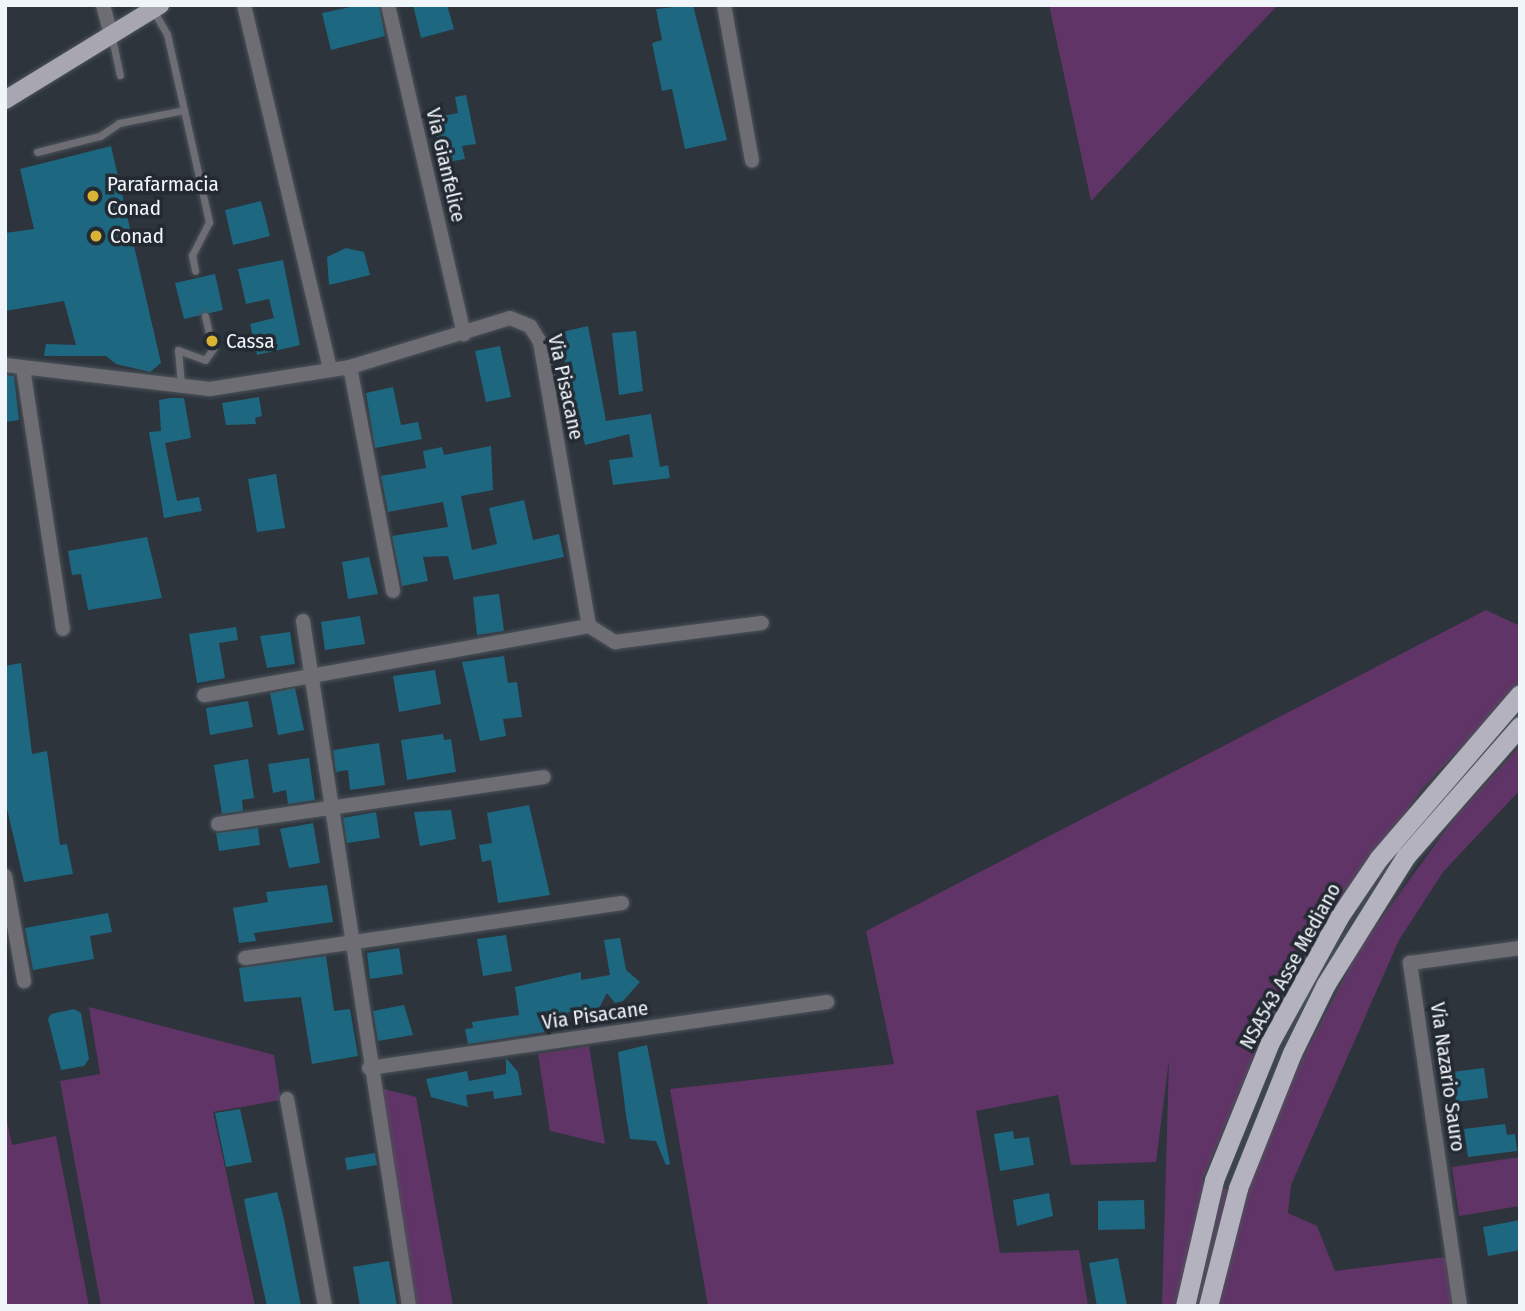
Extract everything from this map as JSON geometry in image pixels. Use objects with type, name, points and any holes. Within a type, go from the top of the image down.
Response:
[{"type":"highway","name":"NSA543 Asse Mediano","points":[[1185,1306],[1214,1180],[1270,1042],[1339,917],[1431,792],[1520,694]]},
{"type":"highway","name":"NSA543 Asse Mediano","points":[[1208,1306],[1238,1188],[1292,1053],[1357,929],[1406,856],[1520,726]]},
{"type":"main road","points":[[5,100],[156,7]]},
{"type":"street","points":[[103,5],[111,34]]},
{"type":"street","points":[[244,5],[330,369]]},
{"type":"street","name":"Via Gianfelice","points":[[388,5],[464,334]]},
{"type":"street","points":[[724,5],[752,161]]},
{"type":"street","name":"Via Pisacane","points":[[5,365],[210,389],[350,367],[510,318],[530,326],[540,342],[589,626]]},
{"type":"street","points":[[350,367],[393,591]]},
{"type":"street","points":[[23,368],[63,629]]},
{"type":"street","points":[[303,621],[349,943],[409,1306]]},
{"type":"street","points":[[204,695],[589,626],[615,642],[762,623]]},
{"type":"street","points":[[218,824],[544,777]]},
{"type":"street","points":[[5,876],[24,981]]},
{"type":"street","points":[[245,958],[622,903]]},
{"type":"street","name":"Via Nazario Sauro","points":[[1460,1306],[1410,963],[1520,948]]},
{"type":"street","name":"Via Pisacane","points":[[369,1069],[827,1002]]},
{"type":"street","points":[[287,1099],[325,1306]]},
{"type":"lane","points":[[156,7],[167,34],[209,222],[192,256],[195,271]]},
{"type":"lane","points":[[111,34],[120,75]]},
{"type":"lane","points":[[37,152],[100,136],[120,123],[184,110]]},
{"type":"lane","points":[[205,316],[209,333]]},
{"type":"lane","points":[[181,387],[178,350],[205,360],[213,349]]},
{"type":"shaded area","points":[[1049,5],[1278,5],[1091,201]]},
{"type":"shaded area","points":[[1486,610],[1520,626],[1520,684],[1422,789],[1312,943],[1264,1032],[1202,1181],[1244,1195],[1283,1096],[1359,949],[1456,816],[1520,746],[1520,790],[1443,872],[1399,940],[1291,1185],[1288,1213],[1317,1226],[1335,1271],[1446,1257],[1453,1306],[1162,1306],[1169,1060],[1156,1162],[1071,1165],[1058,1095],[976,1111],[1000,1253],[1079,1250],[1088,1306],[708,1306],[670,1089],[894,1064],[866,931]]},
{"type":"shaded area","points":[[89,1007],[274,1055],[281,1100],[213,1112],[255,1306],[101,1306],[60,1081],[100,1074]]},
{"type":"shaded area","points":[[589,1046],[605,1144],[550,1131],[538,1054]]},
{"type":"shaded area","points":[[376,1087],[416,1097],[453,1306],[417,1306]]},
{"type":"shaded area","points":[[5,1110],[12,1145],[56,1136],[89,1306],[5,1306]]},
{"type":"shaded area","points":[[1520,1157],[1520,1206],[1459,1216],[1452,1167]]},
{"type":"building","points":[[360,5],[379,5],[385,36],[331,50],[322,13]]},
{"type":"building","points":[[413,5],[447,5],[454,29],[421,38]]},
{"type":"building","points":[[693,5],[727,140],[685,149],[672,89],[662,91],[652,43],[662,40],[656,9]]},
{"type":"building","points":[[466,95],[476,144],[462,146],[465,159],[442,163],[433,118],[458,113],[455,97]]},
{"type":"building","name":"Conad","points":[[111,146],[161,363],[150,372],[116,364],[106,356],[44,356],[46,344],[76,345],[64,301],[5,311],[5,233],[34,229],[20,169]]},
{"type":"building","points":[[261,201],[270,236],[233,245],[225,210]]},
{"type":"building","points":[[346,248],[364,252],[370,275],[329,285],[327,257]]},
{"type":"building","points":[[283,260],[300,345],[257,355],[250,324],[274,318],[269,299],[246,304],[238,269]]},
{"type":"building","name":"Conad","points":[[215,274],[223,310],[184,319],[175,283]]},
{"type":"building","points":[[588,326],[606,421],[651,414],[660,467],[668,465],[670,478],[613,485],[609,460],[633,457],[629,434],[585,445],[558,333]]},
{"type":"building","points":[[636,331],[643,391],[619,395],[612,333]]},
{"type":"building","points":[[500,346],[511,397],[486,402],[475,351]]},
{"type":"building","points":[[5,375],[14,376],[19,420],[5,422]]},
{"type":"building","points":[[393,387],[401,425],[418,422],[422,439],[375,448],[366,393]]},
{"type":"building","points":[[259,397],[262,416],[255,418],[256,424],[226,425],[222,403]]},
{"type":"building","points":[[184,398],[191,438],[165,443],[177,501],[199,497],[202,511],[164,518],[149,432],[161,431],[159,400]]},
{"type":"building","points":[[491,446],[493,490],[461,496],[472,550],[497,544],[489,508],[524,500],[533,540],[559,534],[564,557],[454,580],[448,556],[423,557],[428,581],[402,586],[392,536],[448,527],[443,502],[388,512],[381,476],[426,468],[423,451],[442,447],[444,455]]},
{"type":"building","points":[[276,474],[285,528],[257,532],[248,479]]},
{"type":"building","points":[[147,537],[162,598],[88,610],[81,574],[72,575],[68,551]]},
{"type":"building","points":[[369,557],[378,594],[348,599],[342,562]]},
{"type":"building","points":[[499,594],[504,631],[477,635],[473,597]]},
{"type":"building","points":[[360,616],[365,644],[325,650],[321,622]]},
{"type":"building","points":[[236,627],[238,640],[219,643],[225,678],[197,683],[189,634]]},
{"type":"building","points":[[290,632],[295,664],[267,668],[260,636]]},
{"type":"building","points":[[504,656],[508,683],[517,682],[522,717],[503,719],[506,736],[480,741],[462,662]]},
{"type":"building","points":[[21,663],[32,754],[47,751],[60,845],[67,844],[73,874],[24,882],[5,800],[5,666]]},
{"type":"building","points":[[435,670],[441,704],[399,712],[393,676]]},
{"type":"building","points":[[295,688],[304,730],[278,735],[270,693]]},
{"type":"building","points":[[248,701],[253,727],[210,735],[206,708]]},
{"type":"building","points":[[443,734],[444,740],[451,739],[456,772],[407,780],[401,740]]},
{"type":"building","points":[[379,743],[385,785],[350,790],[348,770],[336,772],[333,750]]},
{"type":"building","points":[[309,758],[315,800],[288,804],[286,790],[273,793],[268,764]]},
{"type":"building","points":[[248,759],[254,798],[242,800],[243,811],[222,814],[214,765]]},
{"type":"building","points":[[529,805],[550,895],[498,903],[491,860],[482,862],[479,845],[492,843],[487,813]]},
{"type":"building","points":[[451,810],[456,839],[420,846],[414,812]]},
{"type":"building","points":[[376,812],[380,838],[347,843],[343,818]]},
{"type":"building","points":[[313,823],[320,863],[289,868],[280,829]]},
{"type":"building","points":[[258,828],[260,845],[219,851],[216,833]]},
{"type":"building","points":[[327,885],[333,922],[254,933],[256,941],[239,943],[233,908],[268,902],[266,892]]},
{"type":"building","points":[[108,913],[112,932],[90,936],[94,959],[33,970],[25,928]]},
{"type":"building","points":[[506,935],[512,971],[483,976],[477,939]]},
{"type":"building","points":[[620,938],[626,970],[640,982],[623,1001],[615,1003],[607,993],[599,1008],[568,1012],[571,1028],[468,1044],[465,1029],[473,1028],[472,1022],[519,1015],[515,987],[581,972],[581,980],[610,975],[604,940]]},
{"type":"building","points":[[399,948],[403,974],[370,979],[367,953]]},
{"type":"building","points":[[326,956],[334,1011],[350,1009],[358,1056],[312,1064],[301,997],[244,1002],[239,968]]},
{"type":"building","points":[[404,1005],[413,1035],[378,1041],[373,1011]]},
{"type":"building","points":[[74,1009],[81,1013],[89,1059],[84,1066],[61,1070],[48,1019],[51,1014]]},
{"type":"building","points":[[647,1045],[670,1164],[666,1165],[656,1141],[630,1139],[626,1115],[618,1052]]},
{"type":"building","points":[[506,1058],[518,1072],[522,1095],[494,1099],[493,1091],[466,1095],[468,1107],[431,1097],[426,1079],[467,1071],[469,1081],[506,1074]]},
{"type":"building","points":[[1484,1068],[1488,1098],[1456,1102],[1452,1072]]},
{"type":"building","points":[[240,1109],[252,1162],[226,1167],[215,1113]]},
{"type":"building","points":[[1505,1124],[1507,1135],[1515,1134],[1517,1151],[1468,1157],[1464,1129]]},
{"type":"building","points":[[1013,1131],[1014,1139],[1029,1137],[1034,1165],[1000,1171],[994,1134]]},
{"type":"building","points":[[375,1153],[377,1165],[347,1170],[345,1158]]},
{"type":"building","points":[[277,1192],[301,1306],[267,1306],[248,1220],[244,1199]]},
{"type":"building","points":[[1049,1193],[1053,1216],[1017,1226],[1013,1200]]},
{"type":"building","points":[[1144,1200],[1145,1229],[1098,1230],[1098,1201]]},
{"type":"building","points":[[1520,1220],[1520,1250],[1488,1256],[1483,1227]]},
{"type":"building","points":[[1118,1258],[1127,1306],[1097,1306],[1089,1263]]},
{"type":"building","points":[[389,1261],[397,1306],[360,1306],[353,1267]]},
{"type":"place","name":"Parafarmacia Conad","points":[[93,196]]},
{"type":"place","name":"Conad","points":[[96,236]]},
{"type":"place","name":"Cassa","points":[[212,341]]}]
